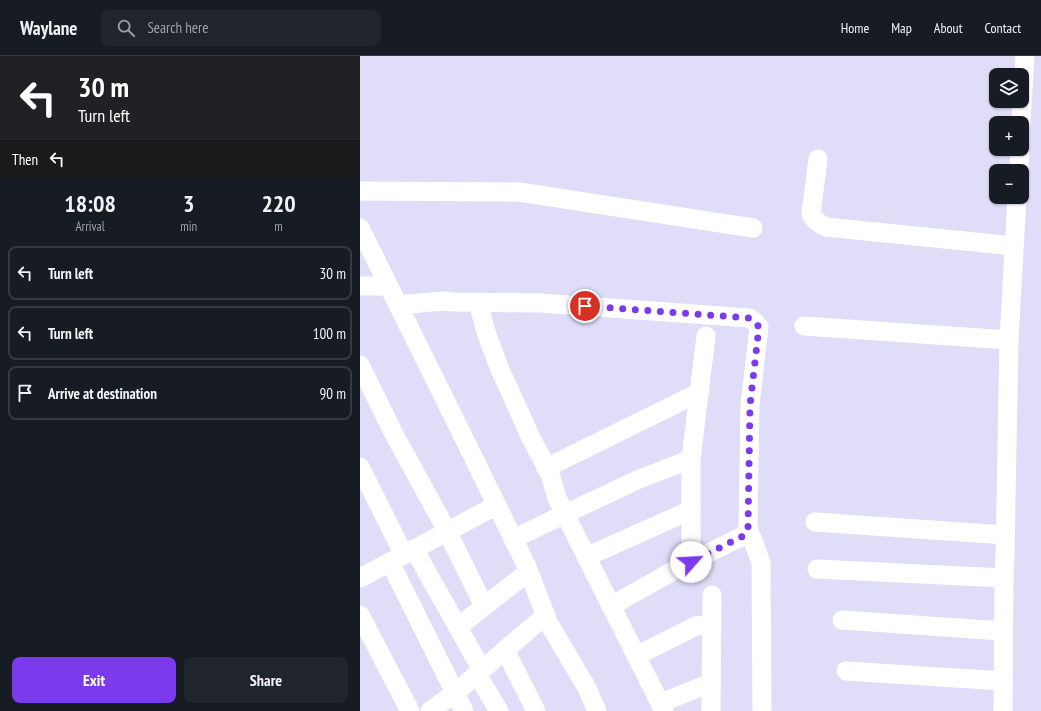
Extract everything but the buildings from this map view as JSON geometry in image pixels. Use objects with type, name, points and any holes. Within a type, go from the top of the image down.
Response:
[{"type":"street","points":[[1021,116],[1025,56]]},
{"type":"street","points":[[818,159],[811,214],[820,225],[826,227],[1014,246]]},
{"type":"street","points":[[360,191],[519,192],[752,228]]},
{"type":"street","points":[[1003,711],[1003,631],[1009,340],[1017,204]]},
{"type":"street","points":[[360,228],[513,539],[548,622],[587,688],[597,711]]},
{"type":"street","points":[[360,286],[388,286]]},
{"type":"street","points":[[398,305],[442,300],[452,302],[541,303],[749,318],[755,322],[759,327],[750,405],[748,529],[761,563],[762,711]]},
{"type":"street","points":[[478,302],[486,332],[500,370],[510,389],[531,438],[550,474],[565,514],[662,707],[711,683]]},
{"type":"street","points":[[804,326],[1009,340]]},
{"type":"street","points":[[691,562],[691,459],[706,336]]},
{"type":"street","points":[[360,365],[394,434],[447,531],[484,606]]},
{"type":"street","points":[[546,468],[700,392]]},
{"type":"street","points":[[513,539],[637,480],[691,459]]},
{"type":"street","points":[[360,467],[403,555],[455,693],[464,711]]},
{"type":"street","points":[[361,574],[403,555],[496,505]]},
{"type":"street","points":[[586,557],[691,510]]},
{"type":"street","points":[[815,522],[1005,535]]},
{"type":"street","points":[[611,606],[680,567],[743,536],[748,529]]},
{"type":"street","points":[[403,555],[458,626],[499,711]]},
{"type":"street","points":[[817,569],[1004,578]]},
{"type":"street","points":[[458,626],[528,572]]},
{"type":"street","points":[[711,711],[712,595]]},
{"type":"street","points":[[360,615],[410,711]]},
{"type":"street","points":[[430,711],[455,693],[546,615]]},
{"type":"street","points":[[842,620],[1003,631]]},
{"type":"street","points":[[636,656],[696,626],[711,624]]},
{"type":"street","points":[[506,650],[536,711]]},
{"type":"street","points":[[846,671],[1003,681]]},
{"type":"route","points":[[585,306],[749,318],[759,327],[753,368],[750,405],[748,529],[743,536],[691,562]]}]
